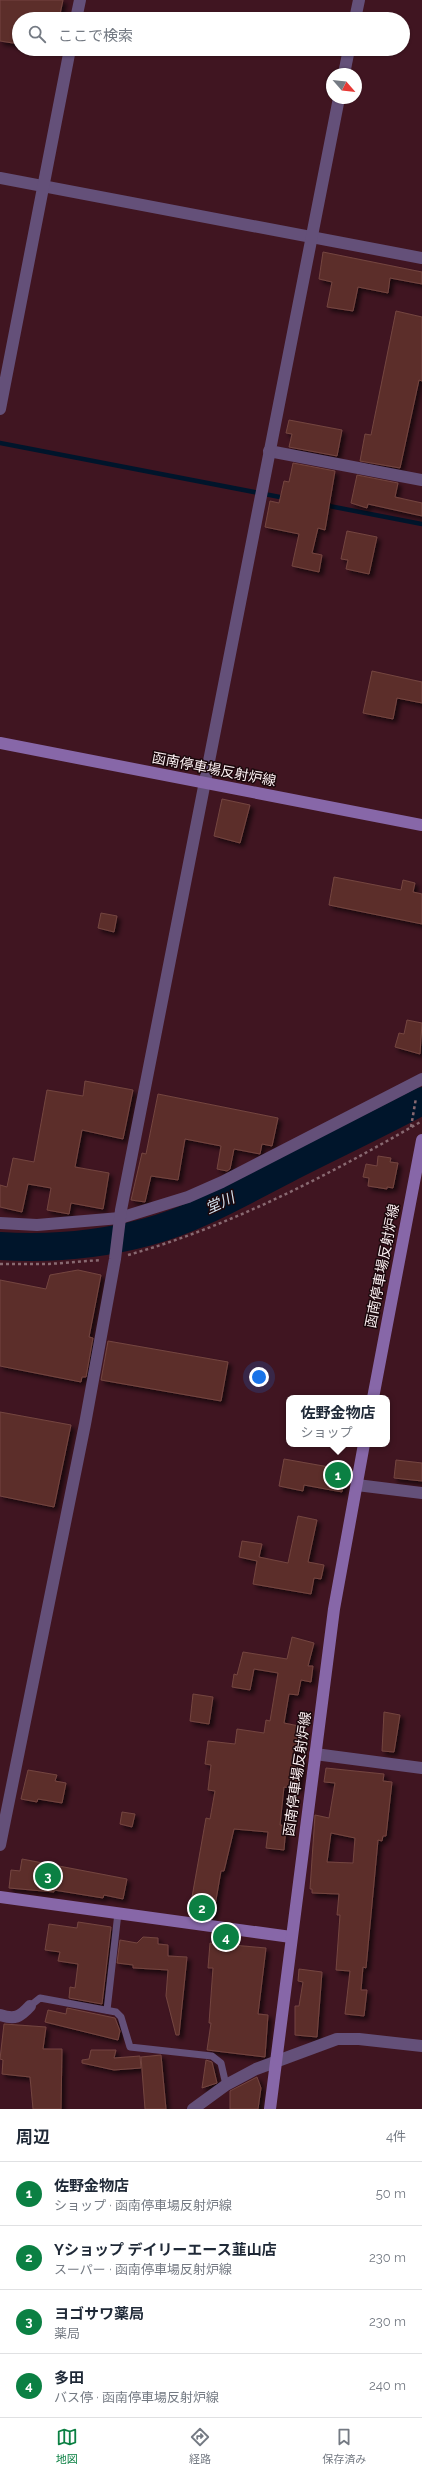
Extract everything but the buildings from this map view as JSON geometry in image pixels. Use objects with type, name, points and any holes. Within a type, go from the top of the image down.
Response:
[{"type":"main road","name":"函南停車場反射炉線","points":[[0,743],[422,824]]},
{"type":"main road","name":"函南停車場反射炉線","points":[[374,1395],[417,1184],[422,1140]]},
{"type":"main road","name":"函南停車場反射炉線","points":[[270,2109],[334,1608],[363,1447]]},
{"type":"main road","points":[[0,1897],[291,1937]]},
{"type":"street","points":[[77,12],[80,0]]},
{"type":"street","points":[[356,12],[358,0]]},
{"type":"street","points":[[0,409],[69,56]]},
{"type":"street","points":[[345,68],[348,56]]},
{"type":"street","points":[[0,1845],[83,1432],[120,1221],[204,782],[338,104]]},
{"type":"street","points":[[0,178],[422,258]]},
{"type":"street","points":[[270,451],[422,480]]},
{"type":"street","points":[[0,1223],[37,1225],[120,1221],[188,1197],[222,1182],[421,1079]]},
{"type":"street","points":[[357,1485],[422,1493]]},
{"type":"street","points":[[315,1754],[422,1768]]},
{"type":"street","points":[[0,2015],[13,2018],[20,2017],[30,2006]]},
{"type":"street","points":[[193,2109],[226,2085],[276,2062],[337,2040],[359,2039],[422,2046]]},
{"type":"lane","points":[[107,2010],[118,1913]]},
{"type":"lane","points":[[30,2006],[40,1998],[107,2010],[119,2014],[130,2047],[212,2056],[221,2063],[226,2085]]},
{"type":"path","points":[[411,1128],[421,1079]]},
{"type":"path","points":[[0,1264],[49,1264],[115,1256],[162,1246],[291,1192],[422,1121]]},
{"type":"waterway","points":[[0,443],[285,498]]},
{"type":"waterway","points":[[324,505],[422,524]]},
{"type":"waterway","name":"堂川","points":[[0,1246],[37,1247],[92,1243],[165,1227],[218,1204],[422,1101]]},
{"type":"place","name":"佐野金物店","points":[[338,1475]]},
{"type":"place","name":"ヨゴサワ薬局","points":[[48,1876]]},
{"type":"place","name":"Yショップ デイリーエース韮山店","points":[[202,1908]]},
{"type":"place","name":"多田","points":[[226,1937]]}]
